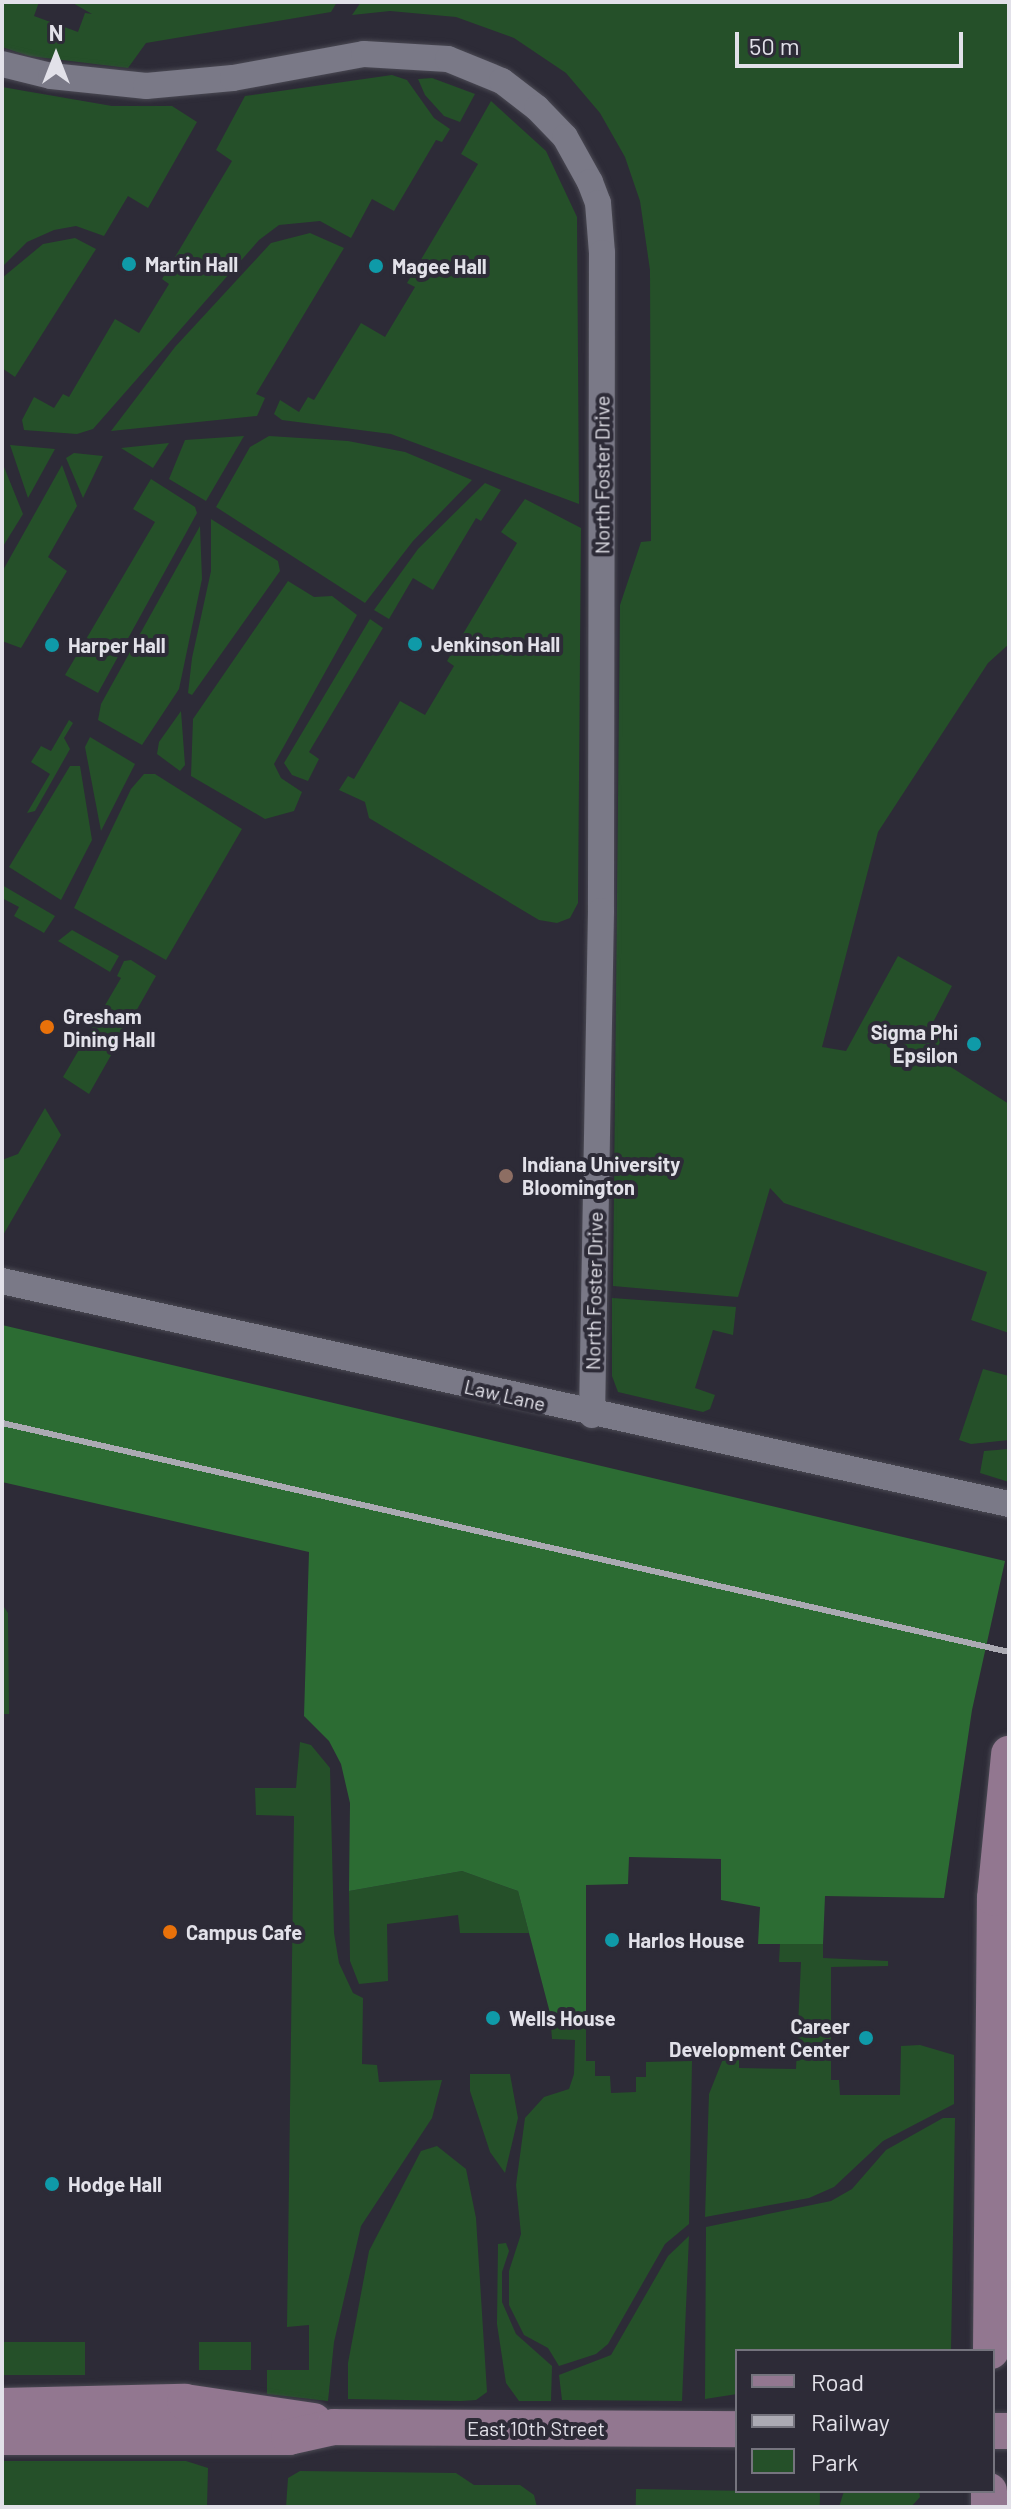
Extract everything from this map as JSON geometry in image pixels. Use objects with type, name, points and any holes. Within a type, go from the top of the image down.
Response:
[{"type":"street","name":"North Foster Drive","points":[[2,64],[51,76],[146,86],[233,78],[334,57],[424,54],[502,81],[565,137],[590,182],[601,224],[600,946],[592,1415]]},
{"type":"street","name":"Law Lane","points":[[2,1281],[592,1415],[1009,1504]]},
{"type":"street","points":[[991,2349],[995,1898],[1009,1754]]},
{"type":"street","name":"East 10th Street","points":[[2,2406],[185,2402],[265,2411],[334,2427],[735,2429]]},
{"type":"street","name":"East 10th Street","points":[[2,2437],[289,2437],[334,2427]]},
{"type":"green space","points":[[2,2],[39,2],[34,16],[78,32],[85,13],[92,14],[71,2],[337,2],[331,12],[146,43],[128,68],[29,56],[2,47]]},
{"type":"green space","points":[[361,2],[1009,2],[1009,644],[988,663],[878,832],[822,1047],[846,1051],[898,956],[952,986],[931,1026],[946,1033],[932,1055],[1009,1104],[1009,1333],[971,1320],[987,1272],[784,1203],[770,1188],[738,1297],[613,1286],[620,605],[641,542],[651,541],[650,270],[640,201],[625,157],[600,113],[566,73],[514,38],[456,17],[390,11],[352,15]]},
{"type":"green space","points":[[392,75],[407,80],[434,118],[450,129],[442,142],[436,140],[394,211],[372,199],[351,238],[320,221],[279,225],[259,240],[93,429],[77,434],[24,430],[22,420],[34,397],[54,408],[63,394],[69,397],[115,319],[139,333],[169,284],[162,279],[232,161],[216,150],[245,96]]},
{"type":"green space","points":[[432,78],[475,94],[460,122],[444,116],[425,95],[418,79]]},
{"type":"green space","points":[[2,87],[112,106],[172,106],[197,122],[148,208],[128,196],[104,236],[76,226],[54,230],[27,242],[2,267]]},
{"type":"green space","points":[[491,101],[546,151],[577,217],[579,504],[391,434],[282,420],[274,414],[280,400],[299,412],[308,397],[314,400],[361,323],[385,337],[415,287],[407,283],[478,164],[461,154]]},
{"type":"green space","points":[[310,233],[344,248],[256,394],[265,398],[257,416],[111,431],[175,347],[271,243]]},
{"type":"green space","points":[[75,238],[96,249],[15,377],[2,368],[2,278],[43,244]]},
{"type":"green space","points":[[244,436],[206,501],[169,479],[185,440]]},
{"type":"green space","points":[[269,436],[348,441],[405,452],[472,480],[413,541],[365,603],[216,507],[250,447]]},
{"type":"green space","points":[[169,443],[153,468],[121,448]]},
{"type":"green space","points":[[10,445],[55,449],[28,498]]},
{"type":"green space","points":[[74,453],[103,456],[83,498],[66,458]]},
{"type":"green space","points":[[2,462],[23,514],[2,548]]},
{"type":"green space","points":[[62,465],[77,506],[48,557],[67,571],[21,648],[2,641],[2,572]]},
{"type":"green space","points":[[151,479],[195,507],[197,513],[98,693],[65,675],[155,522],[133,509]]},
{"type":"green space","points":[[485,483],[501,490],[481,521],[476,518],[433,590],[413,578],[389,619],[374,610],[418,549]]},
{"type":"green space","points":[[525,499],[581,528],[578,903],[570,918],[557,923],[539,920],[369,818],[365,802],[339,790],[348,776],[354,779],[400,701],[425,715],[454,666],[447,661],[517,543],[501,532]]},
{"type":"green space","points":[[211,519],[278,561],[280,571],[192,695],[188,693],[192,658],[211,571]]},
{"type":"green space","points":[[200,526],[202,579],[179,689],[142,745],[98,720],[101,704]]},
{"type":"green space","points":[[288,581],[314,597],[332,596],[357,615],[274,764],[281,778],[302,792],[294,811],[265,819],[191,776],[193,719]]},
{"type":"green space","points":[[370,619],[383,628],[309,752],[319,759],[308,781],[292,775],[284,763]]},
{"type":"green space","points":[[181,711],[185,765],[180,771],[157,754],[159,742]]},
{"type":"green space","points":[[69,720],[73,723],[64,738],[70,749],[35,811],[27,813],[50,774],[31,762],[41,746],[51,751]]},
{"type":"green space","points":[[90,737],[135,764],[101,831],[85,747]]},
{"type":"green space","points":[[70,766],[80,766],[92,840],[61,900],[9,867]]},
{"type":"green space","points":[[144,774],[155,774],[242,829],[166,960],[74,908],[131,789]]},
{"type":"green space","points":[[2,885],[55,916],[44,933],[14,916],[19,907],[2,898]]},
{"type":"green space","points":[[72,930],[119,956],[110,972],[58,941]]},
{"type":"green space","points":[[131,960],[156,976],[89,1094],[63,1077],[121,978],[117,976],[124,961]]},
{"type":"green space","points":[[45,1108],[61,1135],[2,1237],[2,1160],[18,1154]]},
{"type":"green space","points":[[612,1298],[736,1307],[733,1335],[713,1330],[695,1388],[715,1395],[710,1409],[703,1412],[618,1392],[612,1376]]},
{"type":"green space","points":[[2,1325],[1005,1561],[972,1710],[944,1898],[825,1896],[823,1944],[758,1944],[760,1907],[721,1900],[721,1859],[629,1857],[628,1884],[586,1885],[586,2013],[550,2013],[518,1891],[462,1871],[349,1891],[350,1803],[341,1764],[329,1741],[304,1716],[309,1552],[2,1482]]},
{"type":"green space","points":[[983,1369],[1009,1376],[1009,1440],[971,1444],[959,1440]]},
{"type":"green space","points":[[1009,1449],[1009,1482],[980,1473],[984,1451]]},
{"type":"green space","points":[[2,1604],[8,1613],[9,1714],[2,1714]]},
{"type":"green space","points":[[300,1742],[311,1745],[330,1768],[334,1933],[339,1963],[353,1993],[363,1998],[362,2064],[377,2065],[379,2082],[442,2080],[432,2118],[361,2226],[334,2342],[328,2401],[267,2394],[267,2370],[309,2370],[309,2325],[287,2327],[294,1816],[256,1815],[255,1788],[296,1788]]},
{"type":"green space","points":[[462,1871],[518,1891],[529,1933],[460,1933],[458,1915],[387,1924],[388,1981],[359,1984],[350,1961],[349,1891]]},
{"type":"green space","points":[[780,1944],[823,1944],[823,1958],[888,1961],[888,1966],[831,1967],[831,2080],[839,2080],[840,2095],[900,2095],[901,2046],[920,2045],[954,2055],[954,2104],[883,2141],[834,2187],[809,2198],[705,2217],[709,2094],[727,2049],[739,2048],[739,2068],[796,2069],[801,1962],[779,1962]]},
{"type":"green space","points":[[550,2013],[586,2013],[586,2061],[595,2061],[595,2076],[610,2076],[611,2093],[636,2092],[636,2077],[646,2077],[646,2062],[692,2061],[689,2224],[665,2244],[608,2344],[596,2354],[559,2366],[548,2348],[524,2335],[509,2305],[509,2271],[521,2234],[516,2185],[525,2118],[544,2097],[569,2089],[574,2074],[575,2040],[552,2039]]},
{"type":"green space","points":[[470,2074],[510,2074],[518,2118],[505,2173],[490,2152],[470,2091]]},
{"type":"green space","points":[[943,2118],[955,2118],[951,2349],[735,2349],[735,2394],[705,2399],[706,2227],[831,2201],[852,2189],[886,2150]]},
{"type":"green space","points":[[437,2146],[466,2169],[476,2218],[487,2392],[476,2400],[461,2401],[348,2399],[348,2363],[369,2251],[421,2151]]},
{"type":"green space","points":[[689,2236],[682,2401],[562,2400],[559,2375],[611,2355],[668,2256]]},
{"type":"green space","points":[[506,2243],[509,2251],[502,2272],[502,2302],[516,2334],[552,2366],[551,2401],[519,2401],[506,2383],[497,2324],[498,2244]]},
{"type":"green space","points":[[2,2342],[85,2342],[85,2375],[2,2375]]},
{"type":"green space","points":[[199,2342],[251,2342],[251,2370],[199,2370]]},
{"type":"green space","points":[[2,2461],[186,2461],[208,2468],[207,2507],[2,2507]]},
{"type":"green space","points":[[300,2471],[456,2473],[474,2485],[520,2485],[534,2495],[537,2507],[286,2507],[288,2478]]},
{"type":"green space","points":[[636,2489],[820,2493],[820,2507],[636,2507]]},
{"type":"green space","points":[[843,2493],[919,2493],[920,2497],[911,2507],[839,2507]]},
{"type":"railway","points":[[2,1423],[1009,1652]]},
{"type":"place","name":"Martin Hall","points":[[129,264]]},
{"type":"place","name":"Magee Hall","points":[[376,266]]},
{"type":"place","name":"Jenkinson Hall","points":[[415,644]]},
{"type":"place","name":"Harper Hall","points":[[52,645]]},
{"type":"place","name":"Gresham Dining Hall","points":[[47,1027]]},
{"type":"place","name":"Sigma Phi Epsilon","points":[[974,1044]]},
{"type":"place","name":"Indiana University Bloomington","points":[[506,1176]]},
{"type":"place","name":"Campus Cafe","points":[[170,1932]]},
{"type":"place","name":"Harlos House","points":[[612,1940]]},
{"type":"place","name":"Wells House","points":[[493,2018]]},
{"type":"place","name":"Career Development Center","points":[[866,2038]]},
{"type":"place","name":"Hodge Hall","points":[[52,2184]]}]
